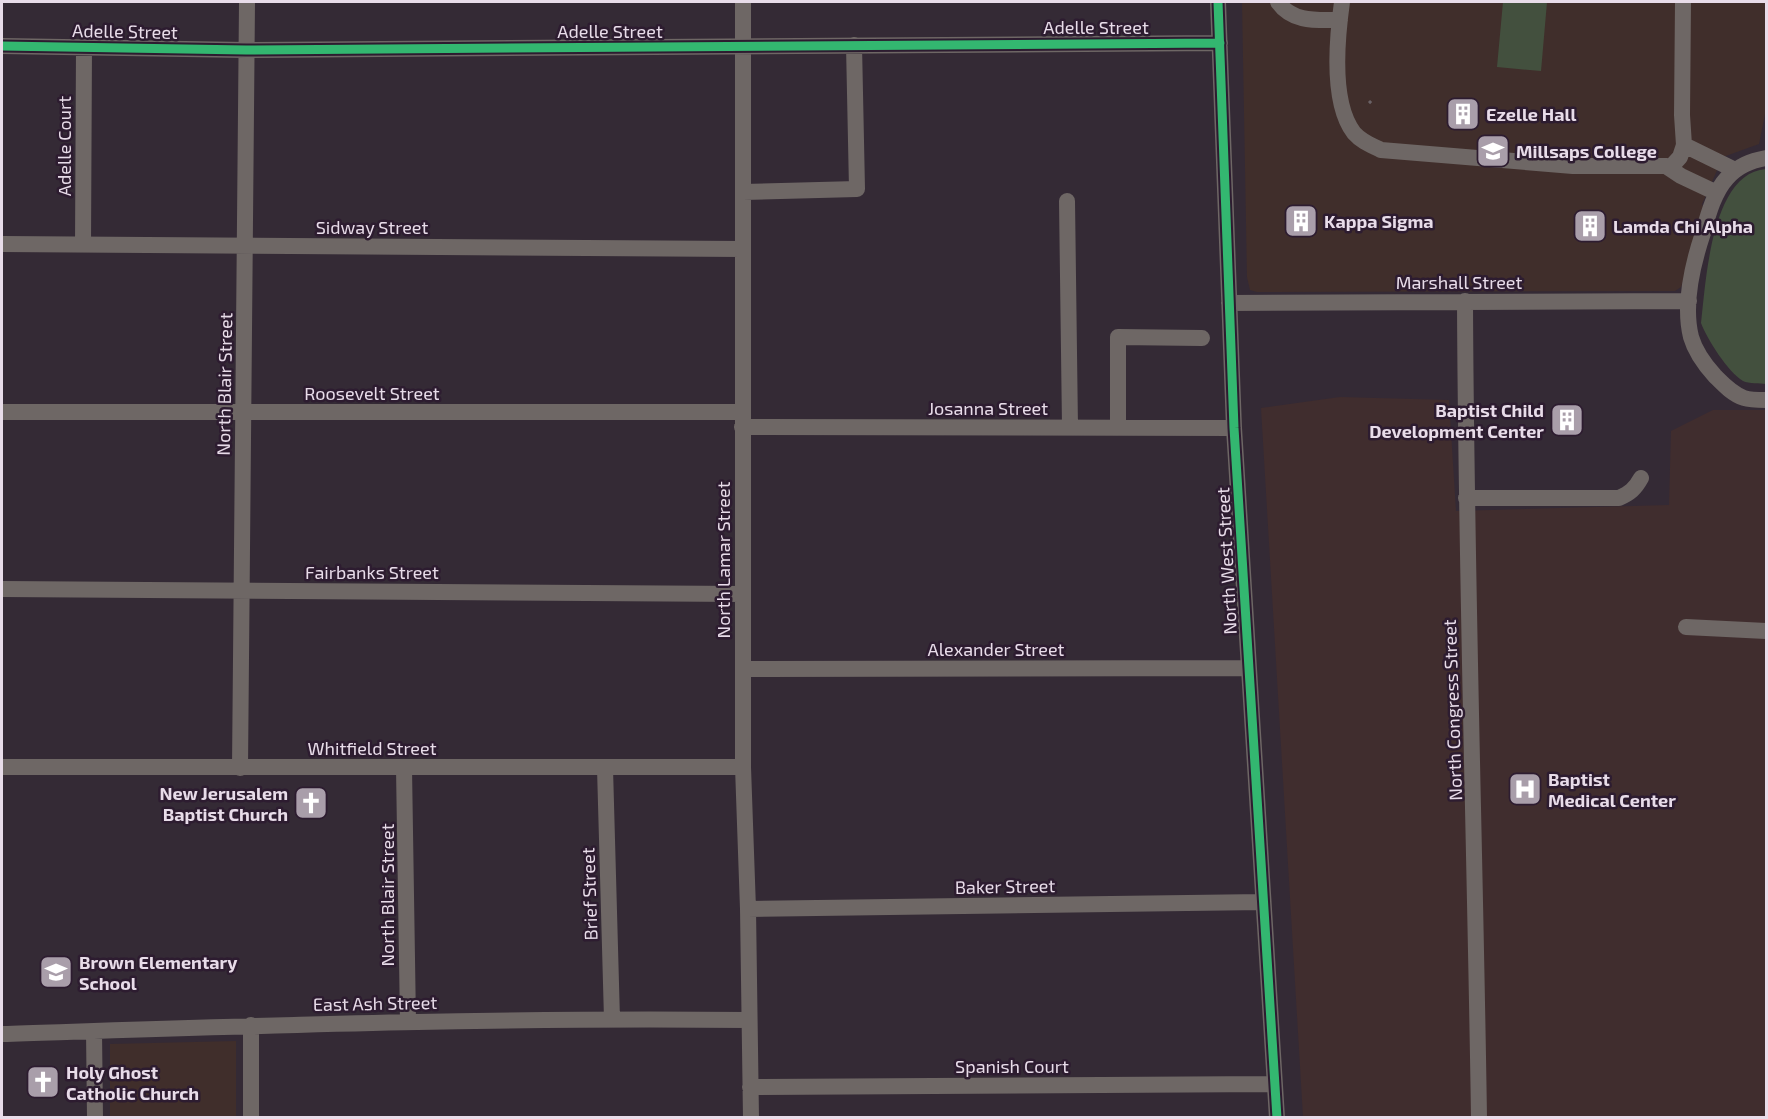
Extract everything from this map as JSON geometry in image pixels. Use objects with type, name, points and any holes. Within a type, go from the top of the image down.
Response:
[{"type":"street","name":"North Blair Street","points":[[240,768],[247,2]]},
{"type":"street","name":"North Lamar Street","points":[[743,2],[743,767],[751,1118]]},
{"type":"street","name":"North West Street","points":[[1218,2],[1234,428],[1276,1118]]},
{"type":"street","points":[[1278,2],[1301,18],[1340,20]]},
{"type":"street","points":[[1342,2],[1338,92],[1342,108],[1353,131],[1363,141],[1381,150],[1573,166],[1666,166],[1670,168],[1680,157],[1684,145],[1683,2]]},
{"type":"street","name":"Adelle Street","points":[[2,46],[246,50],[1220,43]]},
{"type":"street","points":[[743,192],[857,189],[854,45]]},
{"type":"street","name":"Adelle Court","points":[[83,245],[84,47]]},
{"type":"street","points":[[1684,145],[1726,181]]},
{"type":"street","points":[[1767,158],[1748,162],[1726,181],[1701,240],[1689,301],[1691,337],[1704,362],[1726,387],[1744,398],[1767,400]]},
{"type":"street","points":[[1666,166],[1681,176],[1726,181]]},
{"type":"street","points":[[1068,201],[1070,427]]},
{"type":"street","name":"Sidway Street","points":[[2,244],[743,249]]},
{"type":"street","name":"North Congress Street","points":[[1465,301],[1466,498],[1479,1118]]},
{"type":"street","name":"Marshall Street","points":[[1229,303],[1689,301]]},
{"type":"street","points":[[1118,427],[1118,337],[1202,338]]},
{"type":"street","name":"Roosevelt Street","points":[[2,412],[243,412],[742,420]]},
{"type":"street","name":"Josanna Street","points":[[742,420],[1234,428]]},
{"type":"street","points":[[1466,498],[1619,498],[1636,488],[1641,478]]},
{"type":"street","name":"Fairbanks Street","points":[[2,589],[743,594]]},
{"type":"street","points":[[1686,627],[1767,631]]},
{"type":"street","name":"Alexander Street","points":[[743,669],[1249,668]]},
{"type":"street","name":"Whitfield Street","points":[[2,767],[743,767]]},
{"type":"street","name":"North Blair Street","points":[[404,768],[408,1022]]},
{"type":"street","name":"Brief Street","points":[[605,768],[612,1019]]},
{"type":"street","name":"Baker Street","points":[[748,909],[1263,902]]},
{"type":"street","name":"East Ash Street","points":[[2,1034],[408,1022],[612,1019],[749,1020]]},
{"type":"street","points":[[251,1025],[251,1118]]},
{"type":"street","points":[[94,1031],[94,1118]]},
{"type":"street","name":"Spanish Court","points":[[750,1087],[1274,1084]]},
{"type":"path","points":[[1369,101],[1373,105]]},
{"type":"shaded area","name":"Millsaps College","points":[[1242,2],[1766,2],[1766,109],[1759,144],[1723,157],[1702,204],[1704,210],[1684,279],[1681,287],[1675,291],[1257,292],[1250,290],[1247,277]]},
{"type":"shaded area","name":"Baptist Medical Center","points":[[1340,397],[1449,400],[1456,511],[1669,505],[1671,431],[1713,410],[1766,410],[1766,1117],[1303,1117],[1261,408]]},
{"type":"shaded area","points":[[236,1041],[236,1117],[110,1117],[110,1044]]},
{"type":"green space","points":[[1503,2],[1547,2],[1541,71],[1497,67]]},
{"type":"green space","points":[[1766,169],[1766,384],[1745,382],[1737,377],[1719,355],[1701,323],[1709,257],[1723,208],[1733,189],[1748,175]]},
{"type":"cycle path","points":[[1218,2],[1234,428],[1277,1118]]},
{"type":"cycle path","points":[[2,46],[246,50],[1220,43]]},
{"type":"place","name":"Ezelle Hall","points":[[1463,114]]},
{"type":"place","name":"Millsaps College","points":[[1493,151]]},
{"type":"place","name":"Kappa Sigma","points":[[1301,221]]},
{"type":"place","name":"Lamda Chi Alpha","points":[[1590,226]]},
{"type":"place","name":"Baptist Child Development Center","points":[[1567,420]]},
{"type":"place","name":"Baptist Medical Center","points":[[1525,789]]},
{"type":"place","name":"New Jerusalem Baptist Church","points":[[311,803]]},
{"type":"place","name":"Brown Elementary School","points":[[56,972]]},
{"type":"place","name":"Holy Ghost Catholic Church","points":[[43,1082]]}]
